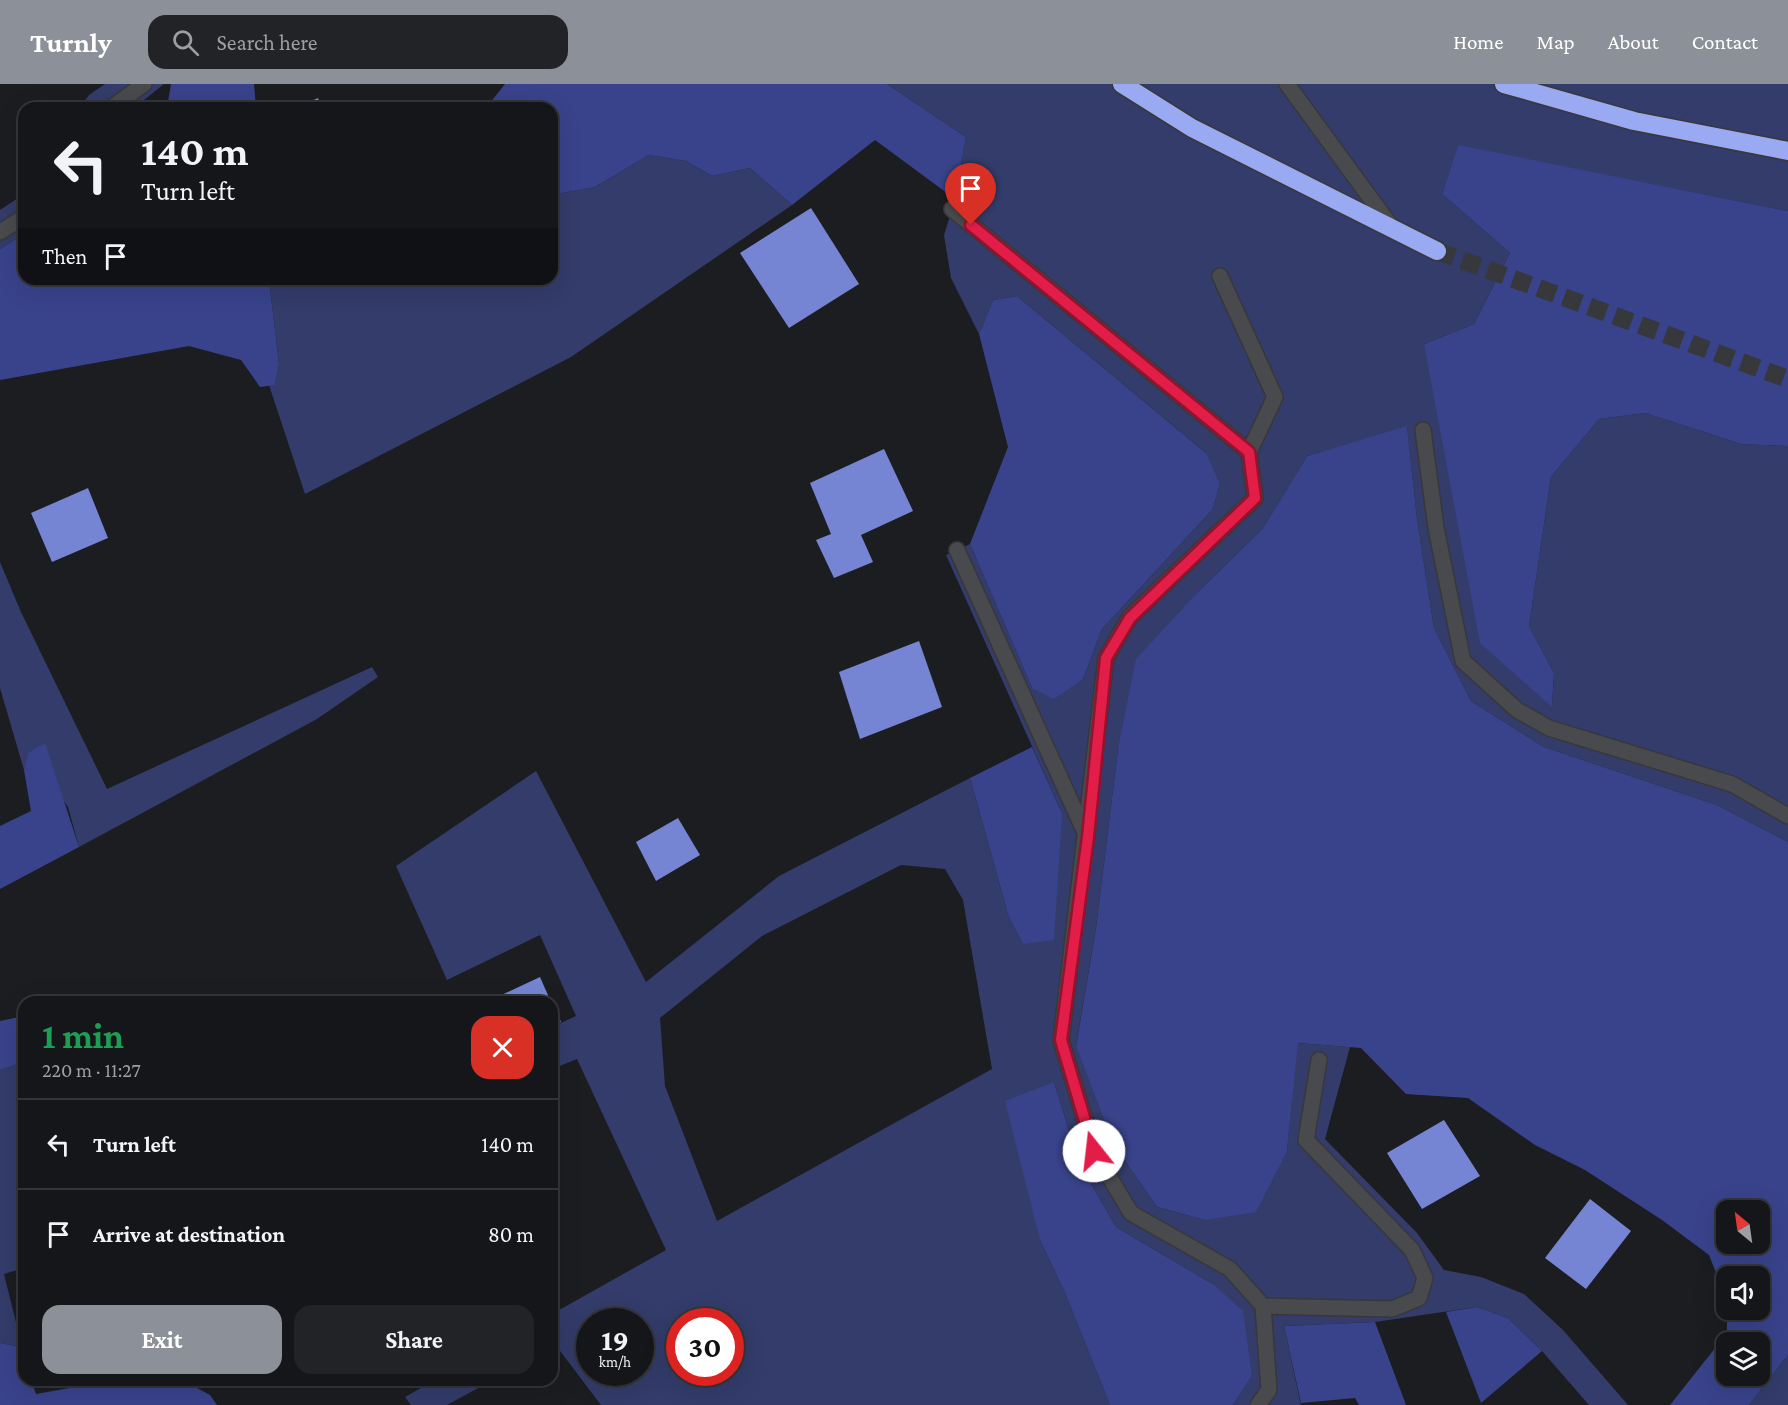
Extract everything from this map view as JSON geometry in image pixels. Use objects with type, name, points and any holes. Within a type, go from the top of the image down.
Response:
[{"type":"highway","points":[[1122,84],[1192,128],[1437,251]]},
{"type":"highway","points":[[1504,84],[1634,121],[1788,152]]},
{"type":"street","points":[[119,102],[144,84]]},
{"type":"street","points":[[1287,84],[1393,230]]},
{"type":"street","points":[[952,209],[1249,452]]},
{"type":"street","points":[[0,232],[18,221]]},
{"type":"street","points":[[1220,276],[1275,397],[1249,452],[1255,498],[1130,618],[1106,658],[1088,837],[1061,1040],[1094,1151],[1131,1213],[1230,1269],[1263,1306],[1269,1390],[1258,1405]]},
{"type":"street","points":[[1423,430],[1436,528],[1463,662],[1517,711],[1548,728],[1732,784],[1788,816]]},
{"type":"street","points":[[957,550],[1088,837]]},
{"type":"street","points":[[1263,1306],[1392,1309],[1419,1298],[1425,1278],[1412,1250],[1306,1140],[1319,1060]]},
{"type":"shaded area","points":[[105,84],[164,84],[142,102],[84,102],[89,95]]},
{"type":"shaded area","points":[[171,84],[254,84],[256,102],[168,102]]},
{"type":"shaded area","points":[[505,84],[887,84],[966,137],[955,199],[875,140],[792,205],[750,168],[712,176],[686,161],[649,155],[595,187],[558,194],[558,102],[491,102]]},
{"type":"shaded area","points":[[887,84],[1788,84],[1788,211],[1458,146],[1442,194],[1510,253],[1474,324],[1424,344],[1552,706],[1554,673],[1529,626],[1551,477],[1599,419],[1645,413],[1741,444],[1788,446],[1788,842],[1717,805],[1544,747],[1471,701],[1434,628],[1417,519],[1407,427],[1307,456],[1263,528],[1198,592],[1118,749],[1096,928],[1076,1045],[1113,1144],[1157,1207],[1205,1220],[1287,1151],[1297,1043],[1350,1047],[1325,1139],[1417,1233],[1444,1270],[1481,1277],[1524,1294],[1563,1330],[1628,1405],[1589,1405],[1542,1351],[1508,1318],[1477,1307],[1375,1322],[1284,1326],[1301,1405],[1233,1405],[1252,1376],[1213,1284],[1116,1227],[1079,1163],[1054,1082],[1040,1240],[1065,1293],[1110,1405],[601,1405],[587,1386],[654,1386],[654,1308],[576,1308],[576,1372],[558,1348],[558,1311],[666,1250],[577,1059],[558,1067],[558,1024],[576,1016],[540,935],[447,980],[396,866],[536,771],[646,982],[779,876],[970,778],[1009,918],[1023,944],[1062,813],[946,555],[970,544],[1032,688],[1083,679],[1102,629],[1213,509],[1220,483],[1205,452],[1017,296],[993,300],[979,334],[951,278],[944,235],[955,199],[966,137]],"holes":[[[901,865],[945,869],[963,900],[992,1069],[717,1221],[665,1086],[660,1018],[762,936]]]},
{"type":"shaded area","points":[[1458,145],[1788,211],[1788,446],[1741,444],[1645,413],[1599,419],[1551,477],[1529,626],[1554,673],[1552,707],[1480,643],[1424,344],[1474,324],[1510,253],[1442,194]]},
{"type":"shaded area","points":[[649,155],[686,161],[712,176],[750,168],[792,205],[571,357],[305,494],[269,385],[275,384],[279,364],[270,285],[558,285],[558,194],[595,187]]},
{"type":"shaded area","points":[[18,198],[18,238],[0,249],[0,210]]},
{"type":"shaded area","points":[[18,238],[18,285],[270,285],[279,364],[275,385],[260,387],[241,360],[189,346],[0,380],[0,249]]},
{"type":"shaded area","points":[[1017,296],[1206,453],[1220,483],[1213,509],[1102,629],[1083,679],[1054,699],[1032,688],[970,544],[1008,447],[979,334],[993,300]]},
{"type":"shaded area","points":[[1407,426],[1417,519],[1434,628],[1471,701],[1544,747],[1717,805],[1788,842],[1788,1355],[1770,1378],[1770,1332],[1727,1332],[1727,1320],[1770,1320],[1770,1266],[1716,1266],[1716,1273],[1709,1255],[1662,1220],[1585,1170],[1535,1145],[1468,1098],[1406,1094],[1361,1048],[1298,1043],[1287,1151],[1256,1212],[1205,1220],[1157,1207],[1113,1144],[1076,1046],[1096,928],[1118,749],[1136,659],[1198,592],[1263,528],[1307,456]]},
{"type":"shaded area","points":[[0,562],[21,612],[107,789],[372,667],[378,677],[317,719],[79,847],[68,807],[29,753],[24,770],[0,688]]},
{"type":"shaded area","points":[[45,743],[79,847],[0,889],[0,826],[31,811],[24,770],[28,753]]},
{"type":"shaded area","points":[[1032,747],[1062,813],[1054,940],[1023,944],[1009,918],[970,778]]},
{"type":"shaded area","points":[[18,1017],[18,1064],[0,1070],[0,1021]]},
{"type":"shaded area","points":[[18,1064],[18,1270],[4,1274],[18,1331],[18,1346],[0,1343],[0,1070]]},
{"type":"shaded area","points":[[1054,1082],[1079,1163],[1116,1227],[1213,1284],[1243,1311],[1252,1376],[1233,1405],[1110,1405],[1065,1293],[1040,1240],[1005,1101]]},
{"type":"shaded area","points":[[1477,1307],[1508,1318],[1542,1351],[1481,1403],[1446,1312]]},
{"type":"shaded area","points":[[1375,1322],[1406,1405],[1359,1405],[1355,1398],[1301,1403],[1284,1326]]},
{"type":"shaded area","points":[[0,1343],[18,1346],[18,1386],[33,1386],[36,1394],[81,1386],[193,1386],[210,1395],[217,1405],[0,1405]]},
{"type":"shaded area","points":[[1716,1347],[1716,1386],[1764,1386],[1749,1405],[1670,1405]]},
{"type":"shaded area","points":[[1788,1355],[1788,1405],[1749,1405],[1764,1386],[1770,1386],[1770,1378]]},
{"type":"shaded area","points":[[424,1386],[482,1386],[447,1405],[411,1405],[405,1397]]},
{"type":"building","points":[[811,208],[859,284],[789,328],[740,253]]},
{"type":"building","points":[[884,449],[913,511],[861,535],[873,562],[834,578],[816,540],[831,534],[810,483]]},
{"type":"building","points":[[88,488],[108,538],[52,562],[31,513]]},
{"type":"building","points":[[919,641],[942,707],[860,739],[839,672]]},
{"type":"building","points":[[678,818],[700,855],[656,881],[636,842]]},
{"type":"building","points":[[540,977],[548,996],[499,996]]},
{"type":"building","points":[[1444,1120],[1480,1176],[1422,1209],[1387,1153]]},
{"type":"building","points":[[1590,1199],[1631,1231],[1586,1289],[1545,1258]]},
{"type":"tunnel","points":[[1437,251],[1788,379]]},
{"type":"route","points":[[971,225],[1249,452],[1255,498],[1130,618],[1106,658],[1088,837],[1061,1040],[1094,1151]]}]
